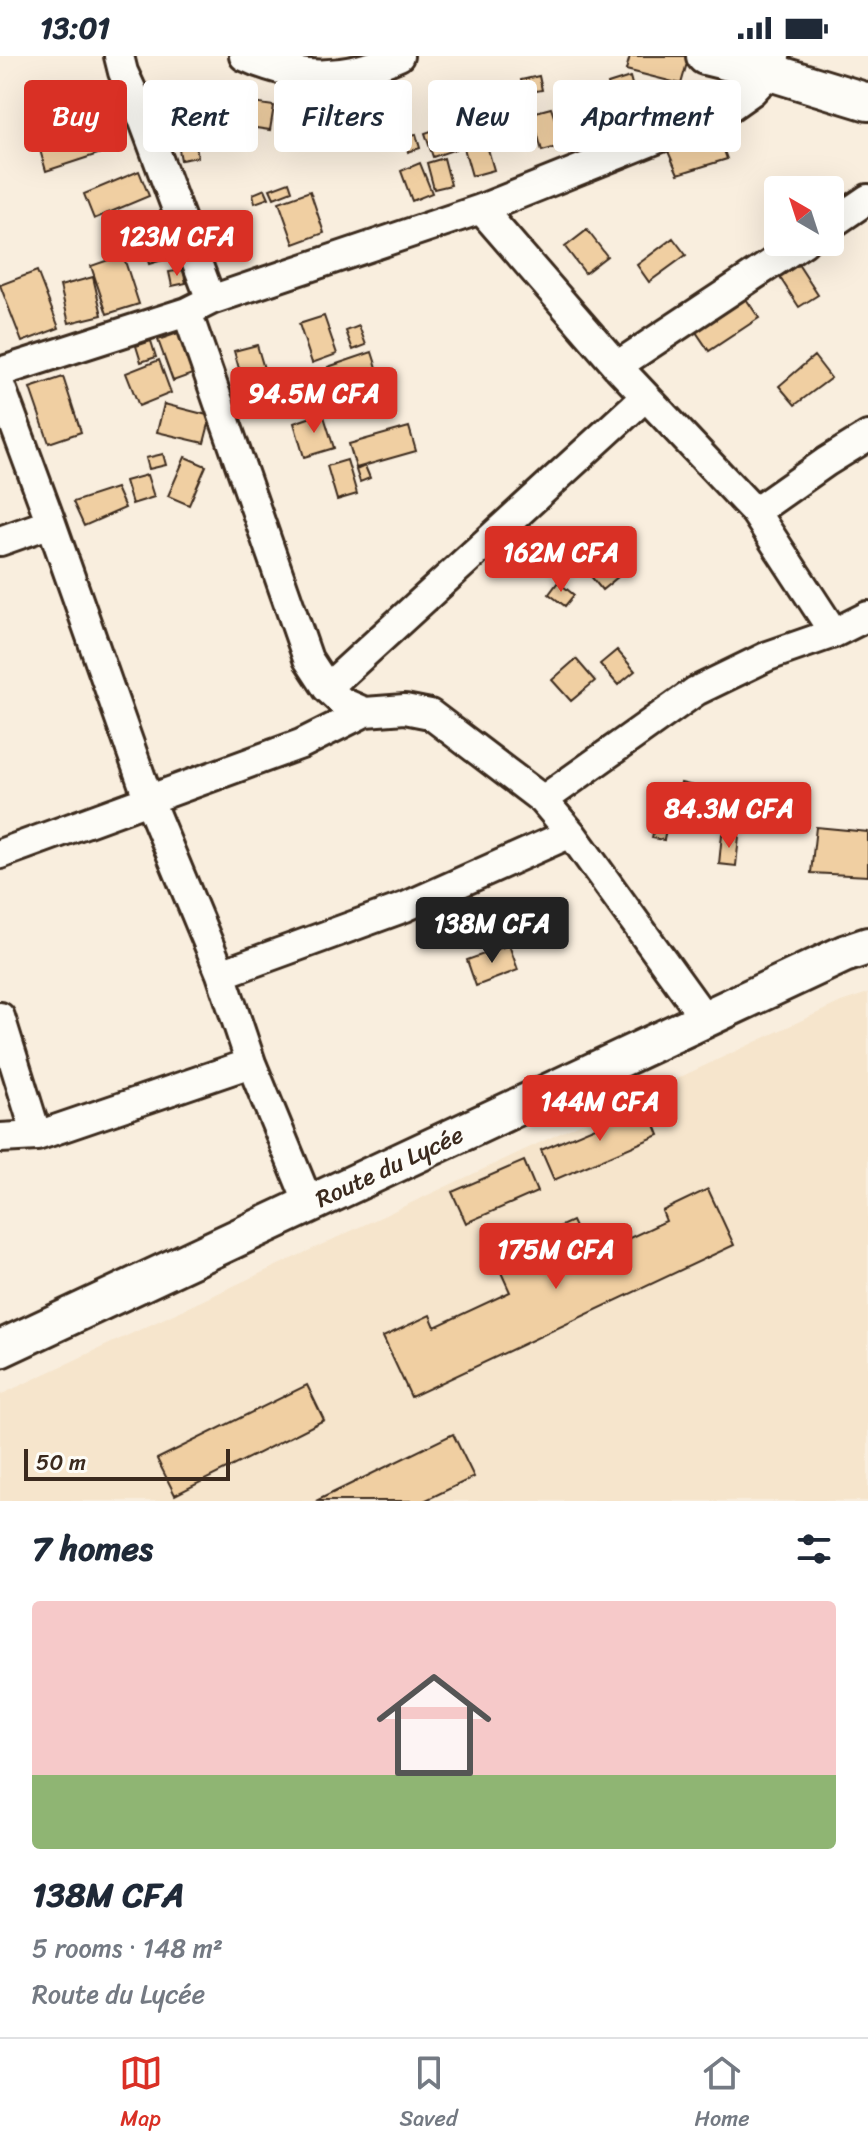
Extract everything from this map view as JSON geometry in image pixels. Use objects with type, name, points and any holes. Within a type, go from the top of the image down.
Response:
[{"type":"main road","points":[[705,56],[773,64],[868,102]]},
{"type":"main road","name":"Route du Lycée","points":[[0,1349],[844,954],[868,946]]},
{"type":"street","points":[[119,56],[136,100],[308,659],[327,688],[342,702],[365,712]]},
{"type":"street","points":[[244,56],[263,65],[332,76],[383,60]]},
{"type":"street","points":[[0,372],[481,209],[725,110],[752,91],[773,64]]},
{"type":"street","points":[[844,215],[868,199]]},
{"type":"street","points":[[481,209],[645,397],[755,512],[834,633]]},
{"type":"street","points":[[617,366],[783,256]]},
{"type":"street","points":[[0,385],[148,798],[221,974],[251,1063],[309,1204]]},
{"type":"street","points":[[327,688],[645,397]]},
{"type":"street","points":[[755,512],[868,436]]},
{"type":"street","points":[[0,541],[51,523]]},
{"type":"street","points":[[543,800],[696,691],[768,656],[834,633],[868,616]]},
{"type":"street","points":[[0,854],[301,744],[365,712],[405,709],[430,714],[543,800],[571,833],[705,1019]]},
{"type":"street","points":[[221,974],[405,907],[571,833]]},
{"type":"street","points":[[0,1017],[37,1136]]},
{"type":"street","points":[[0,1138],[37,1136],[251,1063]]},
{"type":"shaded area","points":[[868,993],[868,1501],[0,1501],[0,1395],[841,1002]]},
{"type":"building","points":[[630,56],[689,56],[682,80],[665,80],[626,70]]},
{"type":"building","points":[[539,76],[542,90],[537,91],[537,80],[521,80]]},
{"type":"building","points":[[258,104],[274,106],[270,130],[258,128]]},
{"type":"building","points":[[551,108],[553,148],[542,151],[537,132],[537,112]]},
{"type":"building","points":[[416,134],[420,148],[412,151],[412,135]]},
{"type":"building","points":[[41,152],[104,152],[46,171]]},
{"type":"building","points":[[180,152],[197,152],[198,157],[181,160]]},
{"type":"building","points":[[431,152],[447,152],[433,157]]},
{"type":"building","points":[[465,152],[489,152],[494,170],[472,176]]},
{"type":"building","points":[[668,152],[724,152],[727,159],[678,174]]},
{"type":"building","points":[[444,158],[451,185],[434,189],[427,163]]},
{"type":"building","points":[[420,163],[432,193],[412,201],[401,171]]},
{"type":"building","points":[[139,171],[149,196],[94,219],[84,194]]},
{"type":"building","points":[[289,182],[292,191],[274,198],[270,189]]},
{"type":"building","points":[[265,189],[269,198],[255,203],[253,194]]},
{"type":"building","points":[[310,191],[324,233],[294,244],[279,202]]},
{"type":"building","points":[[167,225],[176,256],[149,264],[140,233]]},
{"type":"building","points":[[587,230],[607,256],[585,273],[565,247]]},
{"type":"building","points":[[673,238],[686,255],[649,282],[637,265]]},
{"type":"building","points":[[123,255],[139,304],[107,314],[91,266]]},
{"type":"building","points":[[794,258],[818,295],[799,307],[775,270]]},
{"type":"building","points":[[183,270],[186,283],[172,286],[169,272]]},
{"type":"building","points":[[37,271],[59,328],[22,342],[0,285]]},
{"type":"building","points":[[93,277],[102,315],[69,323],[60,286]]},
{"type":"building","points":[[742,293],[759,318],[709,351],[692,326]]},
{"type":"building","points":[[324,316],[337,354],[312,363],[299,324]]},
{"type":"building","points":[[359,326],[366,345],[353,350],[346,331]]},
{"type":"building","points":[[184,331],[198,372],[173,381],[158,340]]},
{"type":"building","points":[[151,341],[156,357],[141,362],[136,346]]},
{"type":"building","points":[[257,345],[265,372],[242,379],[234,351]]},
{"type":"building","points":[[372,352],[381,380],[337,395],[328,367]]},
{"type":"building","points":[[814,356],[831,378],[795,405],[779,386]]},
{"type":"building","points":[[159,360],[171,393],[139,406],[126,373]]},
{"type":"building","points":[[63,377],[81,432],[49,443],[30,388]]},
{"type":"building","points":[[293,379],[301,404],[260,416],[252,392]]},
{"type":"building","points":[[164,404],[211,416],[204,443],[157,432]]},
{"type":"building","points":[[323,413],[334,448],[304,457],[294,423]]},
{"type":"building","points":[[409,427],[416,451],[356,468],[349,444]]},
{"type":"building","points":[[163,454],[166,465],[149,469],[146,458]]},
{"type":"building","points":[[185,457],[206,466],[189,505],[168,496]]},
{"type":"building","points":[[347,460],[357,494],[337,500],[327,466]]},
{"type":"building","points":[[365,466],[370,478],[360,482],[356,470]]},
{"type":"building","points":[[147,475],[154,497],[132,504],[125,481]]},
{"type":"building","points":[[116,488],[125,508],[84,526],[73,502]]},
{"type":"building","points":[[602,555],[619,576],[602,590],[585,569]]},
{"type":"building","points":[[558,582],[574,595],[565,606],[549,594]]},
{"type":"building","points":[[617,650],[635,671],[618,685],[600,664]]},
{"type":"building","points":[[576,659],[595,681],[571,701],[552,680]]},
{"type":"building","points":[[681,783],[702,788],[693,823],[673,819]]},
{"type":"building","points":[[655,823],[667,825],[664,840],[652,838]]},
{"type":"building","points":[[816,827],[868,832],[868,876],[811,873]]},
{"type":"building","points":[[722,834],[739,836],[736,866],[719,864]]},
{"type":"building","points":[[509,945],[518,970],[476,986],[467,960]]},
{"type":"building","points":[[647,1105],[659,1135],[554,1180],[541,1150]]},
{"type":"building","points":[[524,1161],[537,1192],[466,1223],[452,1192]]},
{"type":"building","points":[[708,1189],[734,1245],[411,1397],[383,1337],[430,1315],[435,1327],[510,1292],[494,1257],[572,1221],[589,1257],[666,1221],[662,1211]]},
{"type":"building","points":[[307,1385],[324,1420],[175,1495],[157,1459]]},
{"type":"building","points":[[453,1434],[474,1477],[424,1501],[316,1501]]}]
